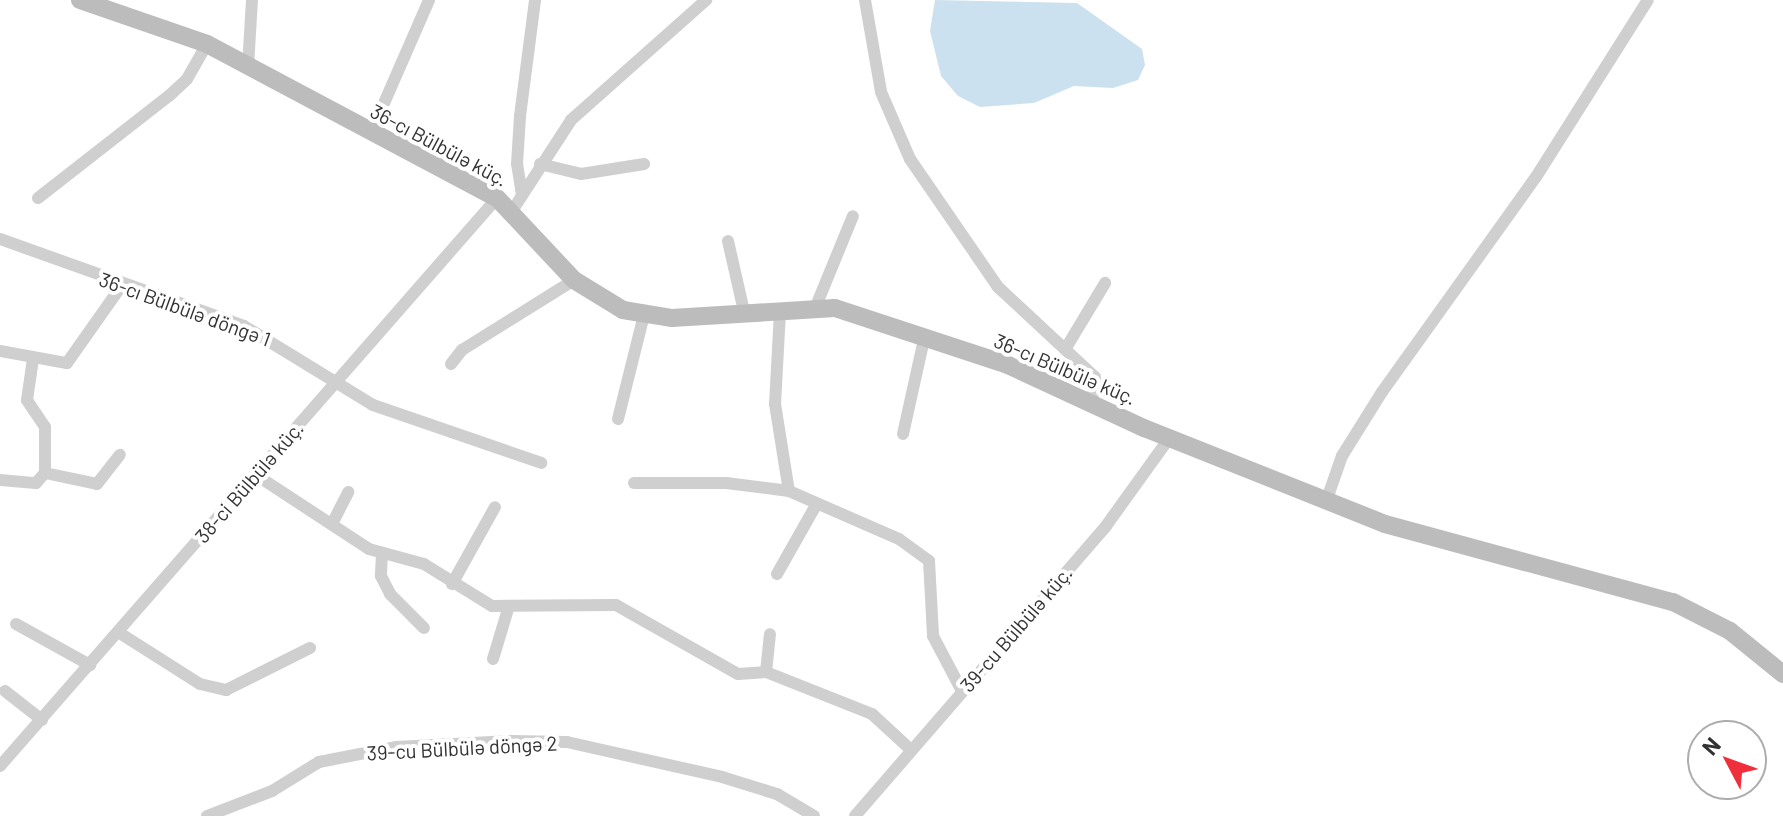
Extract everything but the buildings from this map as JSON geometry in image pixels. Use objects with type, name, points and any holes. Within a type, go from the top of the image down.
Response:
[{"type":"street","name":"36-cı Bülbülə küç.","points":[[80,0],[207,44],[497,198],[517,203],[574,280],[623,310],[644,315],[745,316],[816,306],[1008,365],[1170,437],[1427,538],[1673,602],[1730,631],[1783,674]]},
{"type":"street","points":[[248,67],[252,0]]},
{"type":"street","points":[[371,133],[429,0]]},
{"type":"street","points":[[517,203],[520,116],[535,0]]},
{"type":"street","points":[[517,203],[571,120],[706,0]]},
{"type":"street","points":[[865,0],[881,92],[910,159],[998,287],[1095,377],[1092,403]]},
{"type":"street","points":[[1327,499],[1342,456],[1382,392],[1536,177],[1648,0]]},
{"type":"street","points":[[38,198],[170,95],[187,79],[207,44]]},
{"type":"street","points":[[540,164],[581,174],[644,164]]},
{"type":"street","name":"38-ci Bülbülə küç.","points":[[0,766],[497,198]]},
{"type":"street","points":[[816,306],[853,216]]},
{"type":"street","name":"36-cı Bülbülə döngə 1","points":[[0,239],[244,326],[281,344],[336,384],[373,405],[541,463]]},
{"type":"street","points":[[728,241],[745,316]]},
{"type":"street","points":[[451,364],[462,350],[574,280]]},
{"type":"street","points":[[1066,348],[1105,283]]},
{"type":"street","points":[[0,351],[67,363],[122,285]]},
{"type":"street","points":[[780,312],[775,404],[789,491]]},
{"type":"street","points":[[618,419],[644,315]]},
{"type":"street","points":[[903,434],[924,339]]},
{"type":"street","points":[[0,480],[36,483],[45,473],[45,427],[27,400],[33,359]]},
{"type":"street","name":"39-cu Bülbülə küç.","points":[[855,816],[1106,526],[1170,437]]},
{"type":"street","points":[[45,473],[97,484],[120,455]]},
{"type":"street","points":[[256,475],[382,554],[424,564],[452,584],[508,609],[599,601],[616,605],[738,674],[766,672],[872,714],[911,750]]},
{"type":"street","points":[[634,483],[726,483],[789,491],[899,539],[929,561],[933,636],[962,691]]},
{"type":"street","points":[[332,524],[348,492]]},
{"type":"street","points":[[777,574],[816,505]]},
{"type":"street","points":[[452,584],[495,507]]},
{"type":"street","points":[[382,554],[381,576],[390,594],[424,628]]},
{"type":"street","points":[[493,659],[508,609]]},
{"type":"street","points":[[16,624],[90,665]]},
{"type":"street","points":[[118,632],[200,684],[226,690],[310,648]]},
{"type":"street","points":[[766,672],[770,634]]},
{"type":"street","points":[[5,691],[42,720]]},
{"type":"street","name":"39-cu Bülbülə döngə 2","points":[[207,816],[272,791],[319,762],[396,747],[512,741],[567,742],[722,777],[777,794],[814,816]]},
{"type":"water","points":[[935,0],[1077,3],[1142,49],[1145,65],[1138,80],[1113,88],[1074,86],[1034,103],[980,107],[958,96],[941,76],[930,31]]}]
